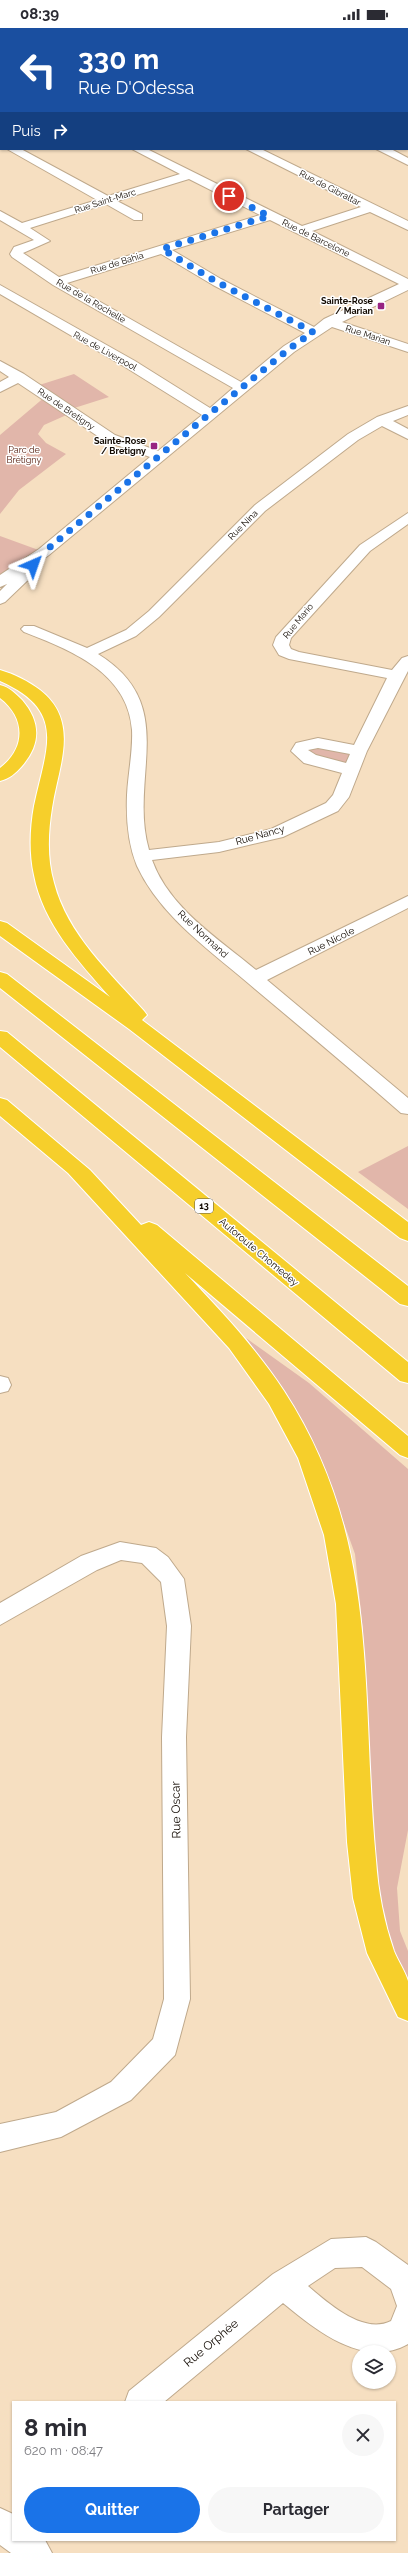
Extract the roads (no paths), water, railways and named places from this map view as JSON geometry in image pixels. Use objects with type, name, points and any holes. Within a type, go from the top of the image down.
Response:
[{"type":"highway","points":[[0,675],[23,686],[43,702],[52,715],[56,729],[55,746],[42,818],[39,848],[42,871],[50,898],[76,944],[161,1044]]},
{"type":"highway","points":[[0,690],[23,710],[28,720],[30,733],[28,745],[20,758],[0,776]]},
{"type":"highway","points":[[0,927],[161,1044],[408,1233]]},
{"type":"highway","points":[[0,978],[408,1298]]},
{"type":"highway","name":"Autoroute Chomedey","points":[[0,1037],[408,1375]]},
{"type":"highway","points":[[0,1105],[408,1449]]},
{"type":"highway","points":[[72,1165],[237,1342],[256,1366],[296,1430],[321,1487],[338,1545],[347,1598],[365,1897],[380,1954],[408,2008]]},
{"type":"street","points":[[15,150],[138,217]]},
{"type":"street","name":"Rue de Barcelone","points":[[140,150],[408,285]]},
{"type":"street","name":"Rue de Gibraltar","points":[[254,150],[408,226]]},
{"type":"street","points":[[384,150],[408,162]]},
{"type":"street","points":[[6,160],[37,151]]},
{"type":"street","name":"Rue Saint-Marc","points":[[20,227],[190,175]]},
{"type":"street","points":[[300,231],[370,208]]},
{"type":"street","name":"Rue de la Rochelle","points":[[0,215],[44,242],[18,250],[16,254],[57,282],[242,388]]},
{"type":"street","name":"Rue de Bahia","points":[[57,282],[269,216]]},
{"type":"street","points":[[162,249],[217,282],[313,332]]},
{"type":"street","points":[[0,582],[44,552],[210,414],[313,332],[329,322],[376,298],[408,285]]},
{"type":"street","name":"Rue de Liverpool","points":[[0,289],[130,364],[210,414]]},
{"type":"street","name":"Rue Marian","points":[[329,322],[408,348]]},
{"type":"street","name":"Rue de Bretigny","points":[[0,365],[110,438],[159,456]]},
{"type":"street","points":[[0,388],[19,378]]},
{"type":"street","name":"Rue Nina","points":[[88,653],[131,633],[154,614],[260,508],[353,437],[382,420],[408,410]]},
{"type":"street","points":[[382,420],[408,435]]},
{"type":"street","name":"Rue Mario","points":[[396,675],[295,656],[285,652],[281,645],[284,637],[365,548],[408,518]]},
{"type":"street","points":[[0,599],[44,552]]},
{"type":"street","name":"Rue Normand","points":[[28,629],[88,653],[113,673],[133,698],[140,724],[134,817],[142,856],[156,885],[183,918],[254,980],[408,1107]]},
{"type":"street","name":"Rue Nancy","points":[[142,856],[219,847],[277,833],[332,808],[341,797],[359,751],[396,675],[408,660]]},
{"type":"street","points":[[352,770],[310,759],[299,751],[302,746],[318,743],[359,751]]},
{"type":"street","name":"Rue Nicole","points":[[254,980],[408,901]]},
{"type":"street","name":"Rue Oscar","points":[[0,1616],[89,1563],[120,1551],[148,1555],[160,1564],[172,1579],[179,1626],[174,1737],[178,1948],[177,1999],[165,2046],[121,2091],[61,2124],[0,2138]]},
{"type":"street","name":"Rue Orphée","points":[[141,2401],[283,2284],[331,2254],[366,2252],[404,2280],[408,2296]]},
{"type":"street","points":[[283,2284],[325,2319],[362,2336],[384,2339],[402,2331],[408,2315]]},
{"type":"street","points":[[0,2524],[12,2534]]},
{"type":"street","points":[[21,2541],[36,2553]]},
{"type":"place","name":"Sainte-Rose / Marian","points":[[381,306]]},
{"type":"place","name":"Sainte-Rose / Bretigny","points":[[154,446]]},
{"type":"park label","name":"Parc de Brétigny","points":[[24,456]]}]
